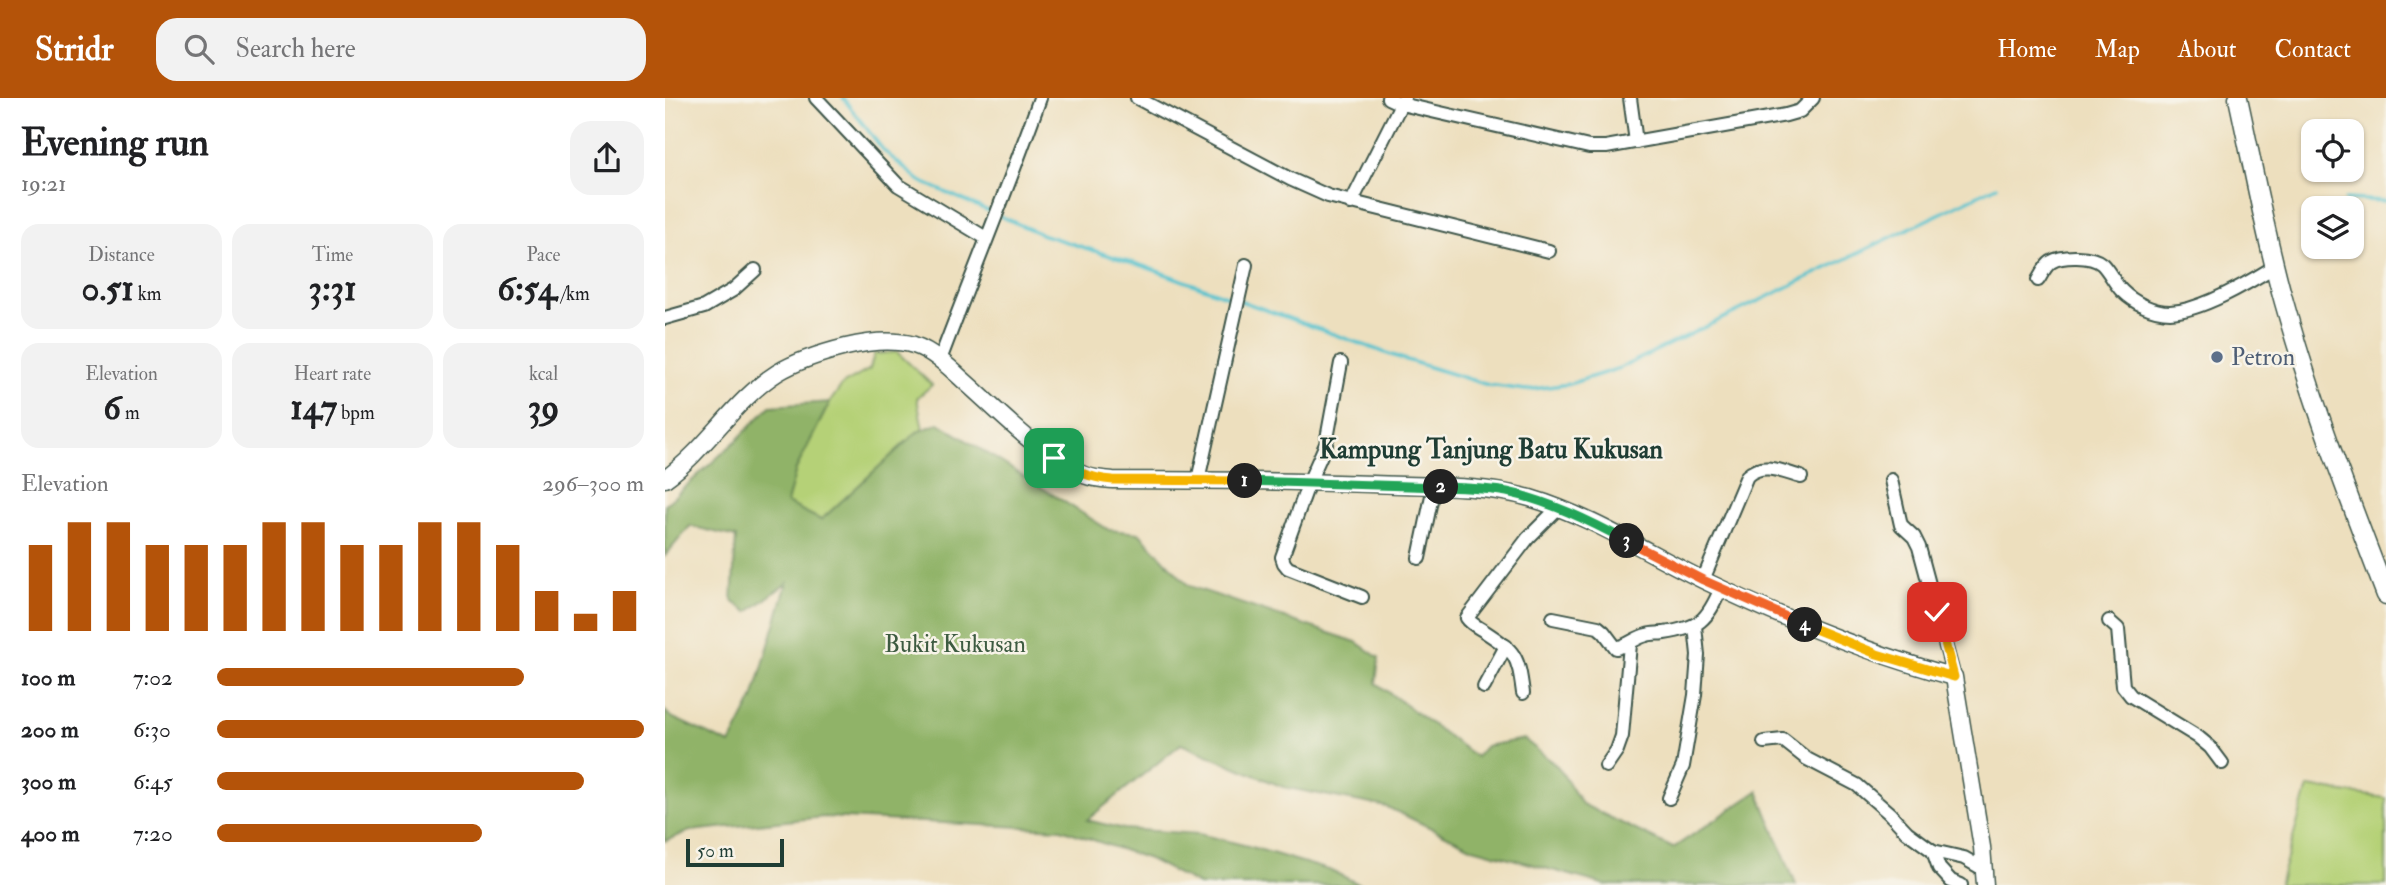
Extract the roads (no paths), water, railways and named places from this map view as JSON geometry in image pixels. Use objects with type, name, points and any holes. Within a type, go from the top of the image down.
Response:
[{"type":"main road","points":[[2238,98],[2274,267],[2309,385],[2386,595]]},
{"type":"street","points":[[816,98],[898,185],[988,235]]},
{"type":"street","points":[[940,360],[1040,98]]},
{"type":"street","points":[[1137,98],[1290,179],[1328,196],[1549,251]]},
{"type":"street","points":[[1388,98],[1575,145],[1606,147],[1786,115],[1800,111],[1812,98]]},
{"type":"street","points":[[1630,98],[1636,142]]},
{"type":"street","points":[[1351,203],[1403,101]]},
{"type":"street","points":[[2038,280],[2048,264],[2059,258],[2094,259],[2103,265],[2121,290],[2135,301],[2149,309],[2169,312],[2194,308],[2274,267]]},
{"type":"street","points":[[1198,480],[1247,265]]},
{"type":"street","points":[[665,318],[704,307],[733,290],[755,270]]},
{"type":"street","points":[[665,479],[697,452],[757,389],[776,373],[821,353],[863,344],[894,342],[915,345],[940,360],[1032,440],[1076,472],[1092,478],[1434,486],[1507,492],[1558,508],[1703,580],[1818,631],[1877,654],[1954,677]]},
{"type":"street","points":[[1342,363],[1326,444],[1282,557],[1288,568],[1362,597]]},
{"type":"street","points":[[1703,580],[1747,476],[1764,467],[1801,477]]},
{"type":"street","points":[[1891,480],[1901,524],[1920,547],[1954,677],[1985,878]]},
{"type":"street","points":[[1419,558],[1434,486]]},
{"type":"street","points":[[1523,694],[1516,656],[1506,646],[1468,621],[1468,614],[1528,538],[1558,508]]},
{"type":"street","points":[[1553,618],[1598,628],[1616,648],[1630,644],[1644,635],[1685,630],[1695,626],[1704,620],[1721,588]]},
{"type":"street","points":[[2109,621],[2118,629],[2123,686],[2131,696],[2199,737],[2223,763]]},
{"type":"street","points":[[1669,798],[1683,766],[1695,695],[1698,655],[1695,626]]},
{"type":"street","points":[[1606,766],[1617,750],[1622,736],[1630,644]]},
{"type":"street","points":[[1484,687],[1506,646]]},
{"type":"street","points":[[1764,742],[1783,740],[1807,759],[1851,781],[1907,832],[1933,851],[1964,858],[1985,878]]},
{"type":"street","points":[[1933,851],[1939,868],[1951,881],[1961,885]]},
{"type":"waterway","points":[[843,98],[884,151],[920,181],[993,213]]},
{"type":"waterway","points":[[1241,301],[1400,358],[1488,385],[1526,390],[1569,384],[1620,368],[1997,186]]},
{"type":"waterway","points":[[2364,200],[2386,201]]},
{"type":"waterway","points":[[1000,216],[1041,234],[1143,266],[1234,299]]},
{"type":"place","name":"Petron","points":[[2217,357]]},
{"type":"district","name":"Kampung Tanjung Batu Kukusan","points":[[1491,449]]},
{"type":"park label","name":"Bukit Kukusan","points":[[955,644]]}]
